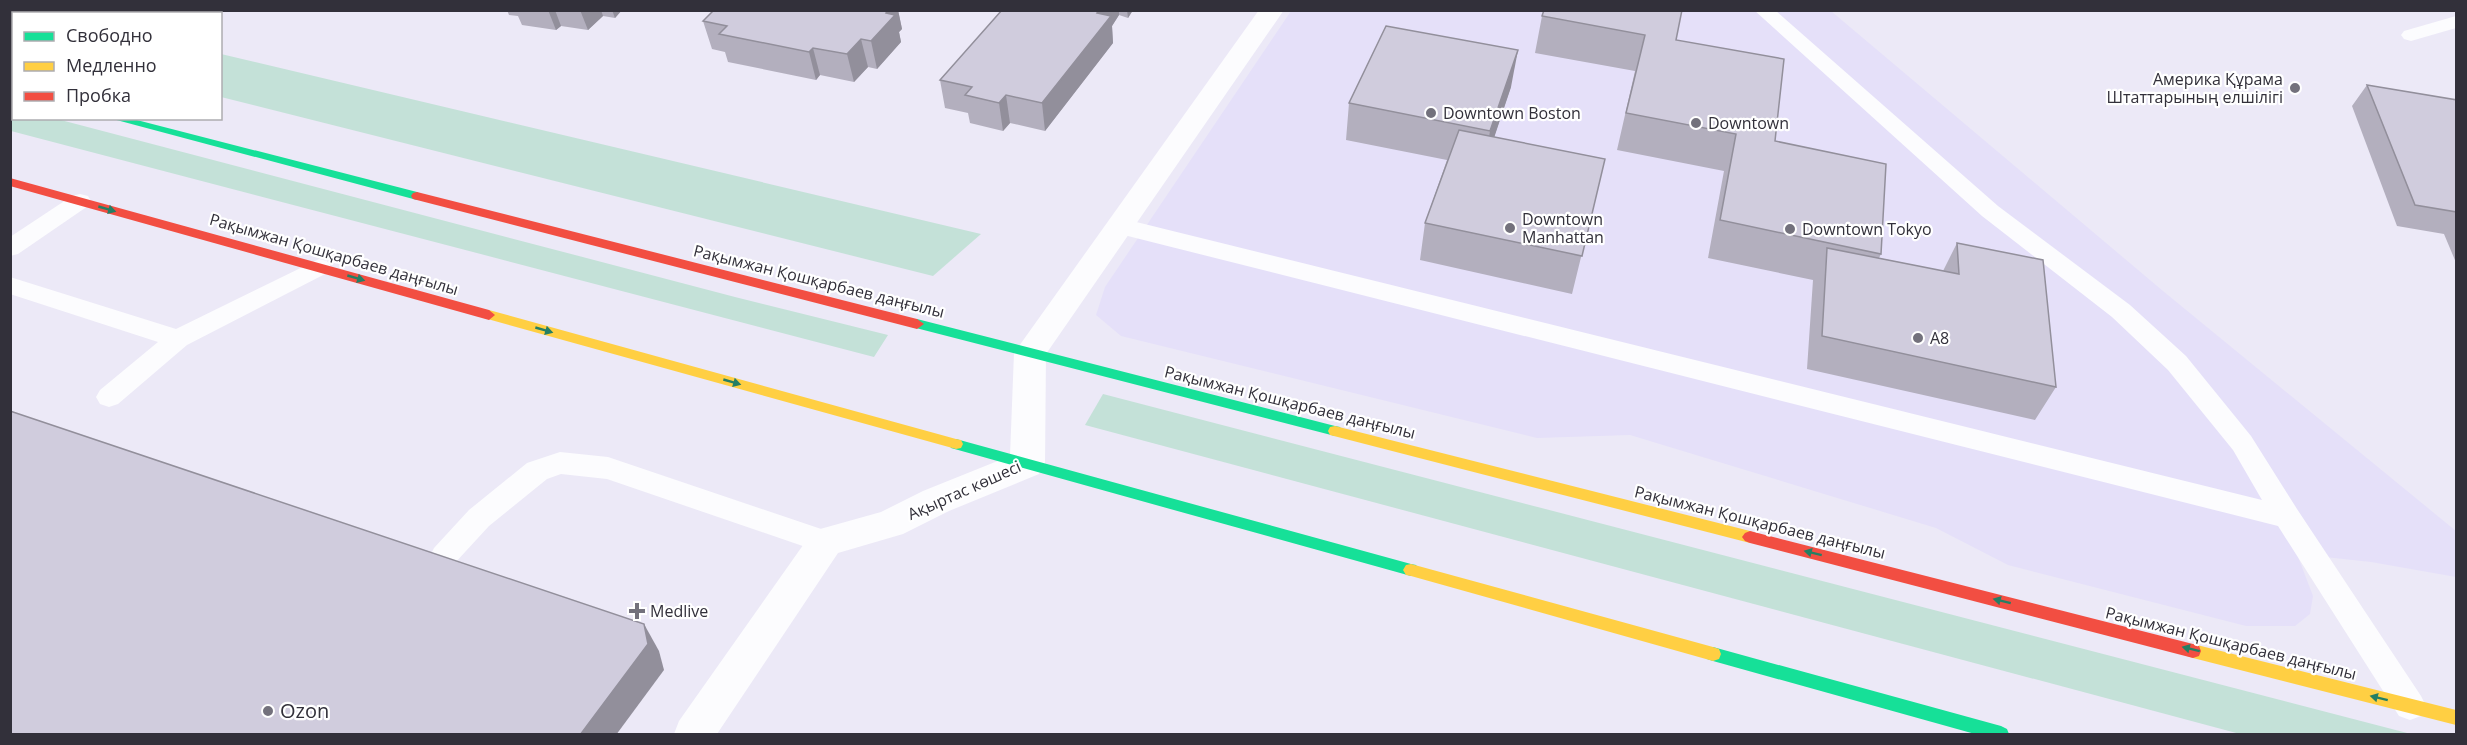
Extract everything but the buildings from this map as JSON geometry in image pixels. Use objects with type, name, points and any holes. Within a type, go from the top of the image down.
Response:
[{"type":"main road","name":"Рақымжан Қошқарбаев даңғылы","points":[[122,120],[2457,717]]},
{"type":"main road","name":"Рақымжан Қошқарбаев даңғылы","points":[[10,182],[1985,733]]},
{"type":"street","points":[[1030,353],[1272,10]]},
{"type":"street","name":"Ақыртас көшесі","points":[[826,542],[890,524],[936,501],[1026,464],[1030,353]]},
{"type":"street","points":[[694,735],[826,542]]},
{"type":"lane","points":[[1763,10],[1990,211],[2121,311],[2177,363],[2242,443],[2287,517],[2410,706]]},
{"type":"lane","points":[[2411,35],[2457,22]]},
{"type":"lane","points":[[10,248],[80,201]]},
{"type":"lane","points":[[1120,226],[2287,517]]},
{"type":"lane","points":[[110,397],[178,339],[319,267]]},
{"type":"lane","points":[[10,285],[178,339]]},
{"type":"lane","points":[[444,555],[479,518],[537,471],[560,463],[608,468],[826,542]]},
{"type":"shaded area","points":[[1291,11],[1831,11],[2163,291],[2456,531],[2456,577],[2371,562],[2297,554],[2313,596],[2310,614],[2295,626],[2246,626],[2008,565],[1936,528],[1630,435],[1537,438],[1121,336],[1096,315],[1105,287]]},
{"type":"green space","points":[[222,54],[981,234],[933,276],[222,97]]},
{"type":"green space","points":[[10,107],[12,107],[12,120],[61,120],[888,335],[874,357],[11,131]]},
{"type":"green space","points":[[1103,394],[2411,734],[2240,734],[1085,425]]},
{"type":"traffic: fast","points":[[122,120],[417,196]]},
{"type":"traffic: fast","points":[[917,324],[1335,431]]},
{"type":"traffic: fast","points":[[956,444],[1411,570]]},
{"type":"traffic: fast","points":[[1713,654],[2001,734]]},
{"type":"traffic: slow","points":[[489,315],[956,444]]},
{"type":"traffic: slow","points":[[1335,431],[1750,537]]},
{"type":"traffic: slow","points":[[1411,570],[1713,654]]},
{"type":"traffic: slow","points":[[2193,651],[2456,718]]},
{"type":"traffic: jam","points":[[10,182],[489,315]]},
{"type":"traffic: jam","points":[[417,196],[917,324]]},
{"type":"traffic: jam","points":[[1750,537],[2193,651]]},
{"type":"place","name":"Америка Құрама Штаттарының елшілігі","points":[[2295,88]]},
{"type":"place","name":"Downtown Boston","points":[[1431,113]]},
{"type":"place","name":"Downtown","points":[[1696,123]]},
{"type":"place","name":"Downtown Manhattan","points":[[1510,228]]},
{"type":"place","name":"Downtown Tokyo","points":[[1790,229]]},
{"type":"place","name":"А8","points":[[1918,338]]},
{"type":"place","name":"Medlive","points":[[637,611]]},
{"type":"place","name":"Ozon","points":[[268,711]]}]
